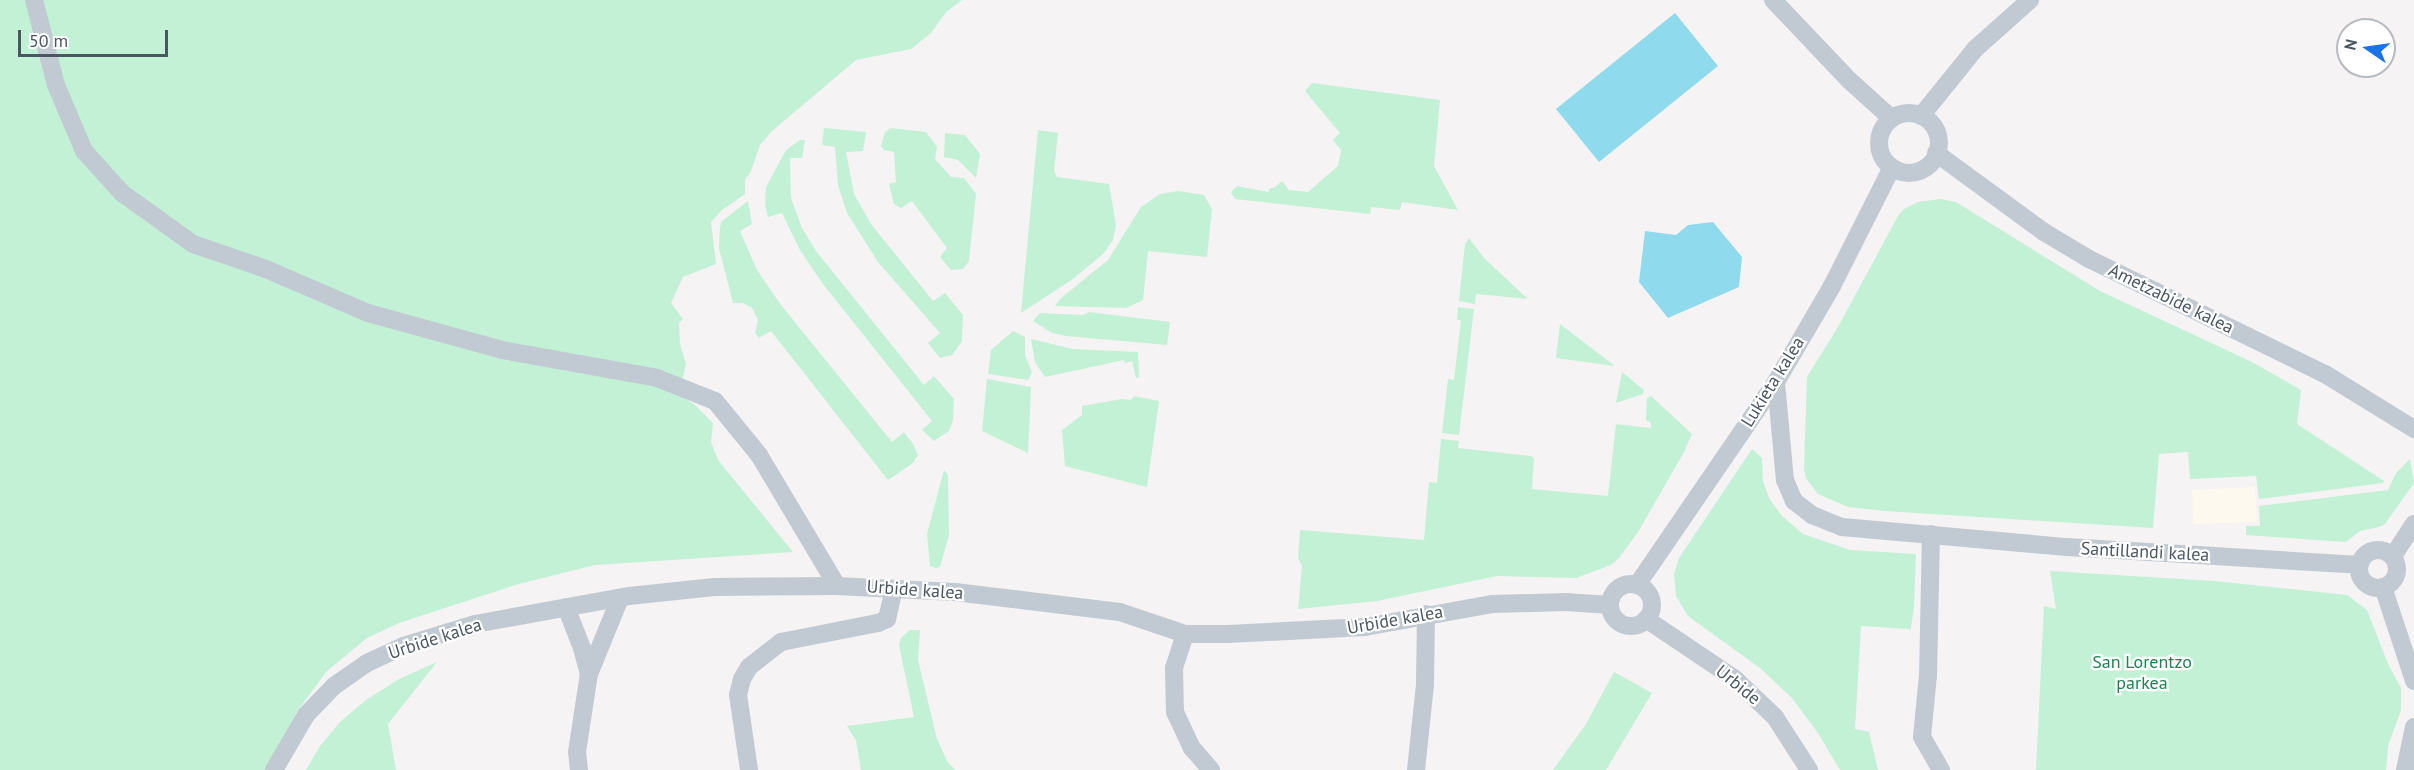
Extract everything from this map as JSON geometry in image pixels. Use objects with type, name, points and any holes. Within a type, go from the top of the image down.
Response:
[{"type":"street","points":[[34,0],[56,85],[84,151],[122,193],[139,206],[193,244],[266,269],[368,313],[502,350],[657,378],[715,401],[759,455],[837,585]]},
{"type":"street","points":[[1773,0],[1849,80],[1892,118]]},
{"type":"street","points":[[1921,116],[1975,50],[2031,0]]},
{"type":"street","points":[[1911,113],[1921,116],[1928,120],[1938,136],[1936,153],[1932,161],[1918,171],[1900,171],[1892,168],[1881,153],[1879,143],[1885,125],[1892,118],[1911,113]]},
{"type":"street","name":"Ametzabide kalea","points":[[1936,153],[2044,232],[2089,259],[2325,374],[2414,429]]},
{"type":"street","name":"Lukieta kalea","points":[[1637,585],[1776,382],[1832,286],[1892,168]]},
{"type":"street","name":"Santillandi kalea","points":[[1776,382],[1785,480],[1794,501],[1812,515],[1842,527],[2067,547],[2359,565]]},
{"type":"street","points":[[2393,556],[2382,550],[2370,551],[2359,565],[2361,578],[2365,583],[2370,586],[2383,587],[2397,574],[2393,556],[2414,524]]},
{"type":"street","points":[[1931,534],[1928,675],[1922,736],[1941,770]]},
{"type":"street","name":"Urbide kalea","points":[[274,770],[306,715],[334,686],[367,663],[403,646],[442,633],[620,598],[715,587],[837,585],[955,592],[1120,612],[1185,634],[1317,631],[1365,627],[1426,614],[1493,604],[1566,602],[1610,605]]},
{"type":"street","points":[[1637,585],[1648,593],[1651,600],[1650,613],[1647,619],[1634,626],[1620,623],[1611,612],[1610,605],[1619,589],[1637,585]]},
{"type":"street","points":[[2383,587],[2414,681]]},
{"type":"street","points":[[749,770],[738,695],[748,667],[781,642],[887,619],[894,589]]},
{"type":"street","points":[[579,770],[577,752],[589,674],[620,598]]},
{"type":"street","points":[[566,607],[582,648],[589,674]]},
{"type":"street","points":[[1416,770],[1425,685],[1426,614]]},
{"type":"street","name":"Urbide","points":[[1647,619],[1735,679],[1775,717],[1809,770]]},
{"type":"street","points":[[1185,634],[1174,668],[1176,712],[1192,748],[1211,770]]},
{"type":"street","points":[[2405,770],[2414,727]]},
{"type":"shaded area","points":[[2255,487],[2257,522],[2193,524],[2192,490]]},
{"type":"green space","points":[[0,0],[962,0],[946,12],[931,33],[911,49],[856,60],[771,132],[760,145],[751,171],[745,180],[745,194],[722,210],[711,222],[716,264],[683,277],[671,303],[683,319],[679,323],[680,344],[686,364],[679,395],[694,404],[713,423],[711,442],[718,460],[793,552],[595,565],[515,585],[399,623],[367,638],[327,671],[298,710],[266,770],[0,770]]},
{"type":"green space","points":[[1312,83],[1440,100],[1434,166],[1458,210],[1402,202],[1400,210],[1371,207],[1370,214],[1235,199],[1231,192],[1237,186],[1268,192],[1270,188],[1274,188],[1282,181],[1289,190],[1308,192],[1338,166],[1341,150],[1333,140],[1340,133],[1305,91]]},
{"type":"green space","points":[[824,128],[866,132],[863,151],[846,152],[854,194],[871,224],[933,301],[945,293],[963,315],[962,341],[952,355],[940,358],[928,343],[940,333],[878,262],[847,213],[838,185],[835,147],[822,145]]},
{"type":"green space","points":[[891,128],[926,132],[937,147],[935,159],[951,177],[964,178],[976,194],[969,261],[963,269],[951,270],[940,257],[947,248],[912,201],[901,208],[894,204],[889,184],[896,182],[894,152],[884,150],[881,146],[885,132]]},
{"type":"green space","points":[[1038,130],[1058,133],[1054,171],[1057,177],[1109,184],[1116,225],[1113,240],[1104,253],[1073,279],[1021,313]]},
{"type":"green space","points":[[945,133],[965,135],[980,154],[976,178],[958,160],[944,157]]},
{"type":"green space","points":[[800,140],[805,140],[802,158],[790,158],[791,198],[802,228],[816,251],[924,385],[934,376],[954,399],[953,420],[949,431],[934,441],[922,430],[932,421],[823,284],[800,250],[782,213],[768,217],[765,205],[766,187],[786,150]]},
{"type":"green space","points":[[1178,191],[1204,195],[1212,209],[1207,257],[1148,251],[1143,300],[1126,308],[1055,306],[1060,299],[1108,260],[1141,207],[1160,194]]},
{"type":"green space","points":[[1940,199],[1956,202],[2100,291],[2252,362],[2301,390],[2297,424],[2384,481],[2383,483],[2259,499],[2256,476],[2190,479],[2188,452],[2159,454],[2153,528],[1885,511],[1848,507],[1818,494],[1806,478],[1804,469],[1807,377],[1838,327],[1898,216],[1904,209],[1918,202]]},
{"type":"green space","points":[[748,201],[752,224],[740,231],[757,270],[781,305],[892,442],[904,432],[913,444],[918,455],[913,463],[888,480],[771,331],[759,338],[755,333],[758,320],[752,308],[743,303],[733,303],[719,248],[720,226],[722,221]]},
{"type":"green space","points":[[1469,238],[1484,258],[1528,299],[1476,294],[1475,304],[1459,301],[1465,244]]},
{"type":"green space","points":[[1458,307],[1474,309],[1459,435],[1442,433],[1448,379],[1454,380],[1461,320],[1457,320]]},
{"type":"green space","points":[[1089,312],[1170,322],[1167,345],[1066,336],[1052,333],[1033,321],[1040,313],[1083,315]]},
{"type":"green space","points":[[1560,324],[1615,366],[1556,358]]},
{"type":"green space","points":[[1013,331],[1025,337],[1025,355],[1032,372],[1028,380],[988,374],[991,350]]},
{"type":"green space","points":[[1031,339],[1073,349],[1138,352],[1139,377],[1136,378],[1132,361],[1125,363],[1124,360],[1045,377],[1035,362]]},
{"type":"green space","points":[[1622,372],[1644,390],[1643,394],[1616,403]]},
{"type":"green space","points":[[987,379],[1031,387],[1028,453],[982,431]]},
{"type":"green space","points":[[1134,396],[1159,401],[1147,487],[1065,466],[1062,430],[1082,415],[1082,406],[1122,399],[1131,400]]},
{"type":"green space","points":[[1651,396],[1692,434],[1638,532],[1611,565],[1576,578],[1497,576],[1377,601],[1298,609],[1302,566],[1298,558],[1300,530],[1424,540],[1429,482],[1437,483],[1441,439],[1459,441],[1458,448],[1531,456],[1534,458],[1532,489],[1608,496],[1616,424],[1651,428],[1651,423],[1646,420],[1647,398]]},
{"type":"green space","points":[[1752,449],[1762,458],[1763,481],[1769,498],[1781,515],[1803,534],[1850,550],[1916,554],[1914,608],[1910,633],[1910,629],[1861,626],[1855,729],[1869,732],[1878,770],[1840,770],[1818,733],[1792,698],[1760,668],[1688,616],[1676,596],[1674,574],[1679,558]]},
{"type":"green space","points":[[2410,459],[2414,483],[2385,524],[2379,527],[2360,531],[2346,542],[2246,535],[2246,526],[2260,526],[2259,506],[2388,490],[2396,473]]},
{"type":"green space","points":[[944,470],[948,475],[949,535],[940,567],[936,568],[930,566],[927,534]]},
{"type":"green space","name":"San Lorentzo parkea","points":[[2050,571],[2214,581],[2347,595],[2367,610],[2388,664],[2401,688],[2401,710],[2388,746],[2386,770],[2036,770],[2044,606],[2056,609]]},
{"type":"green space","points":[[910,630],[920,630],[918,660],[937,739],[947,761],[955,770],[861,770],[856,740],[847,726],[914,717],[899,645],[901,638]]},
{"type":"green space","points":[[437,662],[388,724],[396,770],[306,770],[320,746],[340,722],[366,700],[399,679]]},
{"type":"green space","points":[[1614,672],[1652,693],[1606,770],[1553,770],[1586,724]]},
{"type":"water","points":[[1675,13],[1718,66],[1599,162],[1556,109]]},
{"type":"water","points":[[1713,222],[1742,257],[1739,287],[1668,318],[1639,282],[1645,231],[1676,235],[1688,225]]}]
